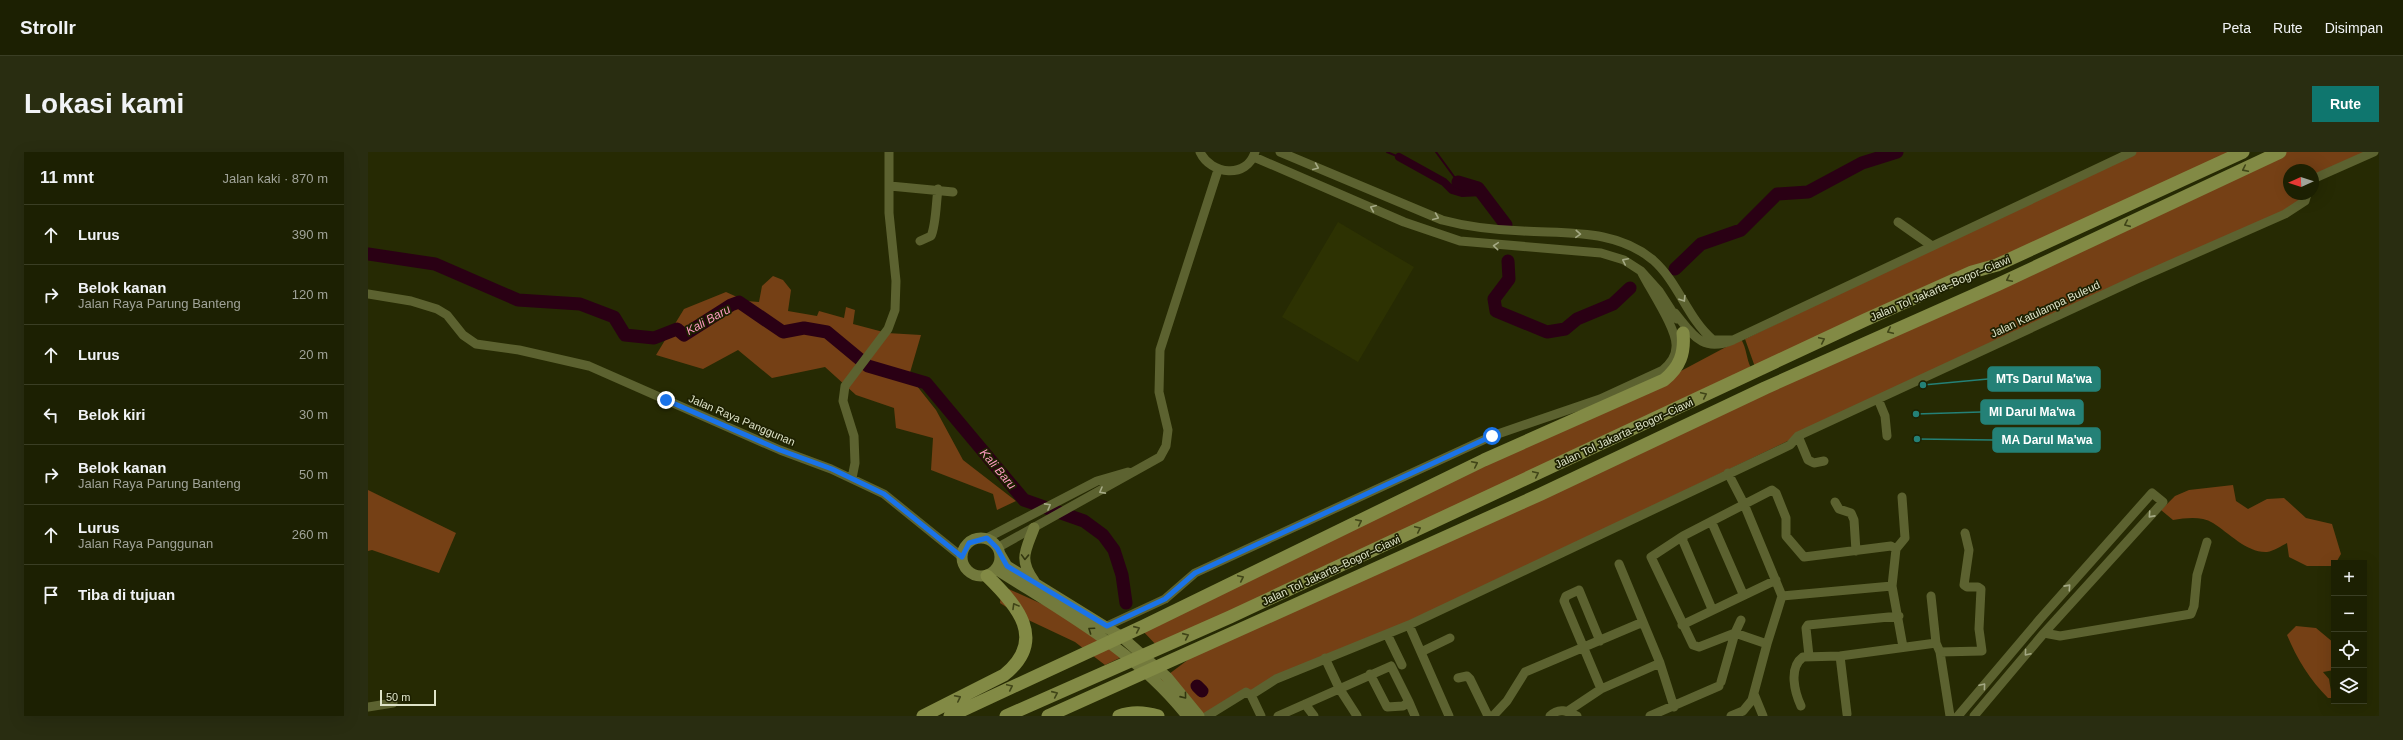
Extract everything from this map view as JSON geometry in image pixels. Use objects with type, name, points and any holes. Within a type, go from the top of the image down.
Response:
[{"type":"highway","name":"Jalan Tol Jakarta–Bogor–Ciawi","points":[[1006,716],[1230,617],[1865,320],[1972,272],[1997,265],[2243,152]]},
{"type":"highway","name":"Jalan Tol Jakarta–Bogor–Ciawi","points":[[1048,716],[1217,638],[1541,494],[1723,408],[1999,284],[2280,152]]},
{"type":"highway","points":[[950,716],[1076,656],[1144,626],[1484,460],[1664,380],[1681,360],[1684,348],[1683,333]]},
{"type":"highway","points":[[923,716],[1004,675],[1016,665],[1023,651],[1025,638],[1022,619],[1012,601],[991,572]]},
{"type":"highway","points":[[1119,716],[1127,713],[1139,712],[1158,716]]},
{"type":"main road","points":[[1037,585],[1027,572],[1024,557],[1038,526]]},
{"type":"main road","points":[[998,551],[998,565],[991,572],[981,576],[970,573],[963,563],[962,557],[969,543],[987,538],[998,551],[1007,566],[1107,626],[1168,677],[1205,716]]},
{"type":"main road","points":[[991,572],[1117,648],[1174,700],[1187,716]]},
{"type":"street","points":[[852,478],[855,463],[854,436],[844,408],[843,394],[845,386],[888,329],[895,310],[896,281],[889,213],[890,186],[888,152]]},
{"type":"street","points":[[1200,152],[1204,160],[1218,170],[1237,170],[1246,165],[1255,154],[1441,235],[1478,244],[1601,253],[1624,260],[1641,271],[1694,336],[1706,344],[1719,346],[1854,281],[2132,152]]},
{"type":"street","points":[[1280,152],[1442,220],[1476,228],[1594,235],[1627,244],[1652,260],[1670,278],[1703,331],[1713,340],[1732,340]]},
{"type":"street","points":[[2319,177],[2374,152]]},
{"type":"street","points":[[998,551],[1038,526],[1143,468],[1160,457],[1166,446],[1168,430],[1159,392],[1160,350],[1218,170]]},
{"type":"street","points":[[890,186],[938,189],[954,192]]},
{"type":"street","points":[[920,241],[931,236],[935,228],[934,214],[938,189]]},
{"type":"street","name":"Jalan Katulampa Buleud","points":[[1728,473],[1790,446],[1798,436],[2138,279],[2286,214],[2305,202],[2306,200]]},
{"type":"street","points":[[1898,222],[1932,246]]},
{"type":"street","points":[[1562,233],[1562,250]]},
{"type":"street","points":[[1107,626],[1165,599],[1195,573],[1485,440],[1600,399],[1663,370],[1671,363],[1675,354],[1676,336],[1641,271]]},
{"type":"street","name":"Jalan Raya Panggunan","points":[[368,294],[411,301],[437,309],[447,315],[463,335],[476,344],[519,350],[588,366],[780,450],[852,478],[884,494],[962,557]]},
{"type":"street","points":[[1675,313],[1683,333]]},
{"type":"street","points":[[1878,399],[1885,416],[1888,436]]},
{"type":"street","points":[[1798,436],[1808,460],[1814,462],[1824,461]]},
{"type":"street","points":[[987,538],[1097,481],[1143,468]]},
{"type":"street","points":[[1205,716],[1276,679],[1409,625],[1641,517],[1728,473],[1744,504],[1782,596],[1766,644],[1754,694],[1746,710],[1731,716]]},
{"type":"street","points":[[1766,644],[1735,633],[1696,647],[1682,625],[1651,556],[1683,536],[1712,523],[1768,491],[1774,491],[1786,518],[1786,536],[1804,557],[1891,546],[1896,549]]},
{"type":"street","points":[[1958,716],[2040,619],[2152,493],[2163,502],[2044,633],[1974,716]]},
{"type":"street","points":[[1902,497],[1906,538],[1896,549],[1892,586],[1899,616],[1903,647]]},
{"type":"street","points":[[1835,502],[1839,509],[1851,513],[1854,520],[1856,551]]},
{"type":"street","points":[[1712,523],[1743,594]]},
{"type":"street","points":[[1940,652],[1982,651],[1980,629],[1981,589],[1978,587],[1967,587],[1964,584],[1969,550],[1965,533]]},
{"type":"street","points":[[1683,536],[1683,541],[1712,609]]},
{"type":"street","points":[[2044,633],[2060,636],[2191,614],[2194,606],[2197,574],[2207,542]]},
{"type":"street","points":[[1619,564],[1660,663],[1674,707]]},
{"type":"street","points":[[1682,625],[1743,594],[1776,580]]},
{"type":"street","points":[[1782,596],[1892,586]]},
{"type":"street","points":[[1600,641],[1581,592],[1577,590],[1566,596],[1564,600],[1601,689]]},
{"type":"street","points":[[1931,596],[1936,643],[1940,652],[1950,716]]},
{"type":"street","points":[[1809,656],[1806,628],[1808,625],[1899,616]]},
{"type":"street","points":[[1650,716],[1674,707],[1720,684],[1735,633],[1741,620]]},
{"type":"street","points":[[1493,716],[1507,701],[1525,672],[1585,648],[1643,622]]},
{"type":"street","points":[[1409,625],[1449,716]]},
{"type":"street","points":[[1387,634],[1402,665]]},
{"type":"street","points":[[1420,652],[1450,638]]},
{"type":"street","points":[[1801,706],[1794,690],[1794,678],[1798,660],[1809,656],[1840,656],[1936,643]]},
{"type":"street","points":[[1840,656],[1847,714]]},
{"type":"street","points":[[1325,658],[1339,688],[1357,716]]},
{"type":"street","points":[[1568,711],[1601,689],[1660,663]]},
{"type":"street","points":[[1278,716],[1370,674],[1393,667],[1415,716]]},
{"type":"street","points":[[1370,674],[1387,707],[1403,706],[1409,702]]},
{"type":"street","points":[[1458,678],[1467,676],[1470,678],[1488,716]]},
{"type":"street","points":[[1249,694],[1261,716]]},
{"type":"street","points":[[1754,694],[1763,716]]},
{"type":"street","points":[[368,707],[393,703]]},
{"type":"street","points":[[1305,704],[1314,716]]},
{"type":"street","points":[[1550,716],[1556,711],[1568,711],[1577,716]]},
{"type":"shaded area","points":[[2132,152],[2243,152],[1755,367],[1745,339]]},
{"type":"shaded area","points":[[2280,152],[2374,152],[2319,176],[2319,164],[2283,164],[2283,200],[2305,201],[1798,436],[1387,634],[1325,658],[1207,716],[1157,683],[1217,638]]},
{"type":"shaded area","points":[[1338,222],[1414,267],[1358,362],[1282,317]]},
{"type":"shaded area","points":[[773,276],[783,280],[791,290],[788,311],[817,316],[819,311],[844,318],[846,307],[855,310],[853,324],[887,333],[921,335],[909,376],[936,410],[963,460],[1016,501],[997,510],[993,494],[931,470],[933,438],[896,428],[894,408],[856,395],[825,367],[772,378],[738,350],[703,369],[656,355],[684,309],[726,292],[746,301],[759,302],[762,286]]},
{"type":"shaded area","points":[[1741,339],[1751,368],[1160,649],[1140,628],[1664,380]]},
{"type":"shaded area","points":[[2233,485],[2236,501],[2248,509],[2267,499],[2284,498],[2306,518],[2332,524],[2341,554],[2338,560],[2331,560],[2331,566],[2307,566],[2289,557],[2287,543],[2275,550],[2267,552],[2252,549],[2238,542],[2219,527],[2204,519],[2194,518],[2173,520],[2161,510],[2175,496],[2189,490]]},
{"type":"shaded area","points":[[368,490],[456,533],[439,573],[372,550],[368,551]]},
{"type":"shaded area","points":[[1002,586],[1093,627],[1124,656],[1105,665],[1075,642],[1022,617],[1000,603]]},
{"type":"shaded area","points":[[2296,626],[2316,628],[2331,640],[2331,671],[2323,672],[2329,679],[2331,698],[2328,698],[2304,669],[2287,635]]},
{"type":"waterway","points":[[1387,152],[1399,157]]},
{"type":"waterway","points":[[1436,152],[1458,182]]},
{"type":"waterway","points":[[1675,269],[1701,244],[1741,230],[1777,194],[1808,192],[1862,163],[1897,152]]},
{"type":"waterway","points":[[1399,157],[1444,182],[1452,190],[1462,193],[1482,192]]},
{"type":"waterway","points":[[1458,182],[1478,188],[1506,225]]},
{"type":"waterway","name":"Kali Baru","points":[[368,254],[435,264],[518,300],[580,304],[614,317],[625,335],[654,338],[677,329],[684,335],[731,305],[739,302],[783,332],[804,328],[827,332],[868,366],[926,383],[1024,500],[1084,521],[1103,535],[1114,550],[1122,575],[1126,603]]},
{"type":"waterway","points":[[1508,261],[1509,279],[1494,299],[1496,311],[1547,332],[1565,329],[1577,319],[1613,304],[1630,288]]},
{"type":"waterway","name":"Kali Baru","points":[[1197,686],[1202,691]]},
{"type":"place","name":"MTs Darul Ma'wa","points":[[1923,385]]},
{"type":"place","name":"MI Darul Ma'wa","points":[[1916,414]]},
{"type":"place","name":"MA Darul Ma'wa","points":[[1917,439]]},
{"type":"route","points":[[666,400],[727,425],[780,450],[832,469],[869,486],[884,494],[962,557],[963,552],[969,543],[974,540],[987,538],[997,548],[1007,566],[1107,626],[1165,599],[1189,580],[1195,573],[1492,436]]}]
